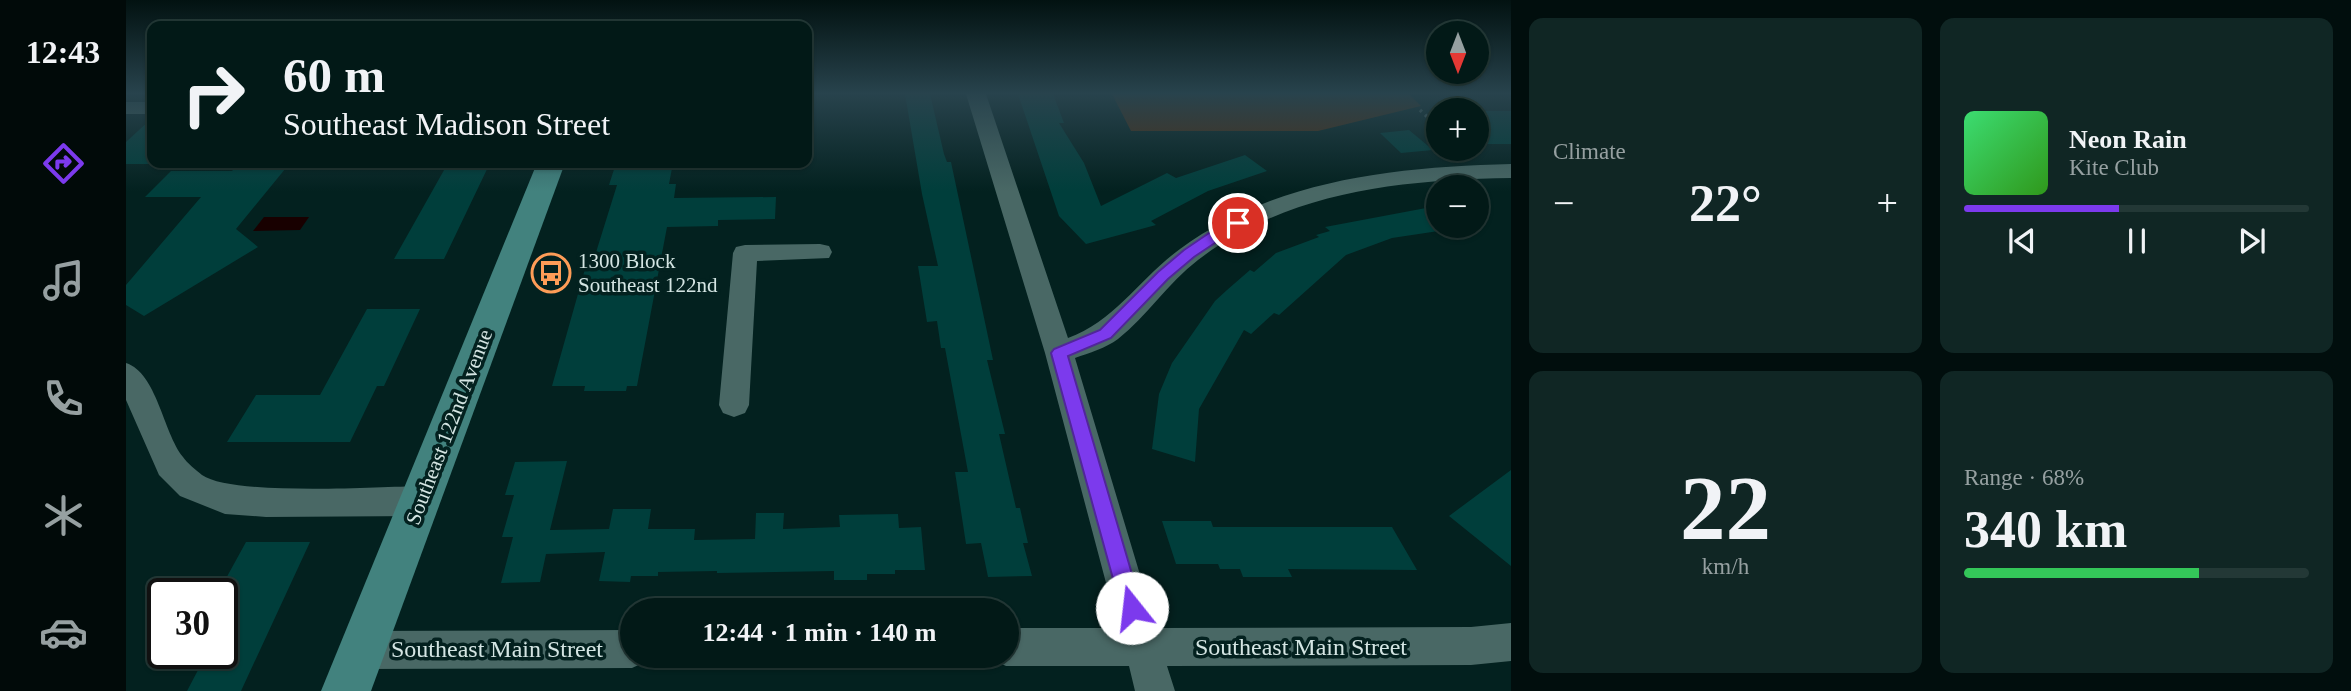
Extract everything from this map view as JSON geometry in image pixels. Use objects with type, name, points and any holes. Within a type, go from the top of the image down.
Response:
[{"type":"main road","name":"Southeast 122nd Avenue","points":[[346,691],[549,168]]},
{"type":"street","points":[[986,126],[1059,353],[1155,691]]},
{"type":"street","points":[[1059,353],[1106,334],[1163,275],[1189,254],[1220,232],[1256,215],[1307,196],[1393,178],[1440,173],[1511,171]]},
{"type":"street","points":[[734,405],[745,253],[820,252]]},
{"type":"street","points":[[126,374],[135,387],[170,466],[192,486],[225,499],[252,501],[421,501]]},
{"type":"street","name":"Southeast Main Street","points":[[1019,647],[1471,646],[1511,642]]},
{"type":"street","name":"Southeast Main Street","points":[[362,650],[620,649]]},
{"type":"shaded area","points":[[1129,126],[1338,126],[1318,131],[1131,131]]},
{"type":"shaded area","points":[[264,217],[309,217],[300,230],[253,231]]},
{"type":"building","points":[[143,126],[147,126],[147,164],[126,164],[126,142]]},
{"type":"building","points":[[910,126],[938,126],[947,162],[951,162],[993,360],[987,360],[1005,434],[999,434],[1016,508],[1020,508],[1028,543],[1023,543],[1032,576],[988,577],[981,543],[966,544],[955,472],[968,472],[945,348],[941,348],[937,321],[927,322],[918,266],[938,266]]},
{"type":"building","points":[[1029,126],[1061,126],[1084,163],[1101,206],[1167,173],[1176,178],[1245,155],[1267,171],[1208,191],[1151,221],[1156,225],[1086,244],[1059,216]]},
{"type":"building","points":[[1489,126],[1511,126],[1511,144],[1489,144]]},
{"type":"building","points":[[1409,130],[1426,144],[1426,151],[1401,153],[1380,133]]},
{"type":"building","points":[[235,168],[286,168],[236,229],[258,247],[144,316],[126,305],[126,285],[201,197],[145,197],[171,171],[232,171]]},
{"type":"building","points":[[445,168],[488,168],[444,259],[394,259]]},
{"type":"building","points":[[614,168],[672,168],[669,184],[676,184],[674,198],[776,197],[775,219],[718,220],[718,226],[667,227],[637,386],[627,386],[626,391],[584,391],[585,386],[552,386],[587,262],[593,262],[617,185],[609,185]]},
{"type":"building","points":[[1426,208],[1426,233],[1392,238],[1346,255],[1279,315],[1274,313],[1251,334],[1244,330],[1199,409],[1195,462],[1152,449],[1159,394],[1172,363],[1215,301],[1250,270],[1254,272],[1276,253],[1330,231],[1325,227]]},
{"type":"building","points":[[367,309],[420,309],[384,386],[377,386],[350,442],[227,442],[256,395],[320,395]]},
{"type":"building","points":[[567,461],[550,530],[609,529],[613,509],[651,509],[648,529],[695,529],[694,540],[755,539],[756,513],[784,513],[783,529],[840,527],[839,515],[898,514],[899,528],[921,527],[925,570],[867,574],[867,580],[834,580],[834,571],[717,571],[658,572],[658,576],[631,576],[630,582],[599,581],[605,552],[546,554],[540,582],[501,583],[513,537],[502,537],[514,495],[505,495],[515,462]]},
{"type":"building","points":[[1511,470],[1511,566],[1449,516]]},
{"type":"building","points":[[1162,521],[1211,521],[1213,527],[1392,527],[1417,570],[1288,569],[1292,577],[1243,577],[1240,569],[1220,569],[1218,564],[1176,564]]},
{"type":"building","points":[[246,542],[310,542],[241,691],[187,691],[199,669],[238,669],[238,578],[226,578]]},
{"type":"place","name":"1300 Block Southeast 122nd","points":[[551,273]]},
{"type":"route","points":[[1132,608],[1059,353],[1106,334],[1163,275],[1220,232],[1238,223]]}]
